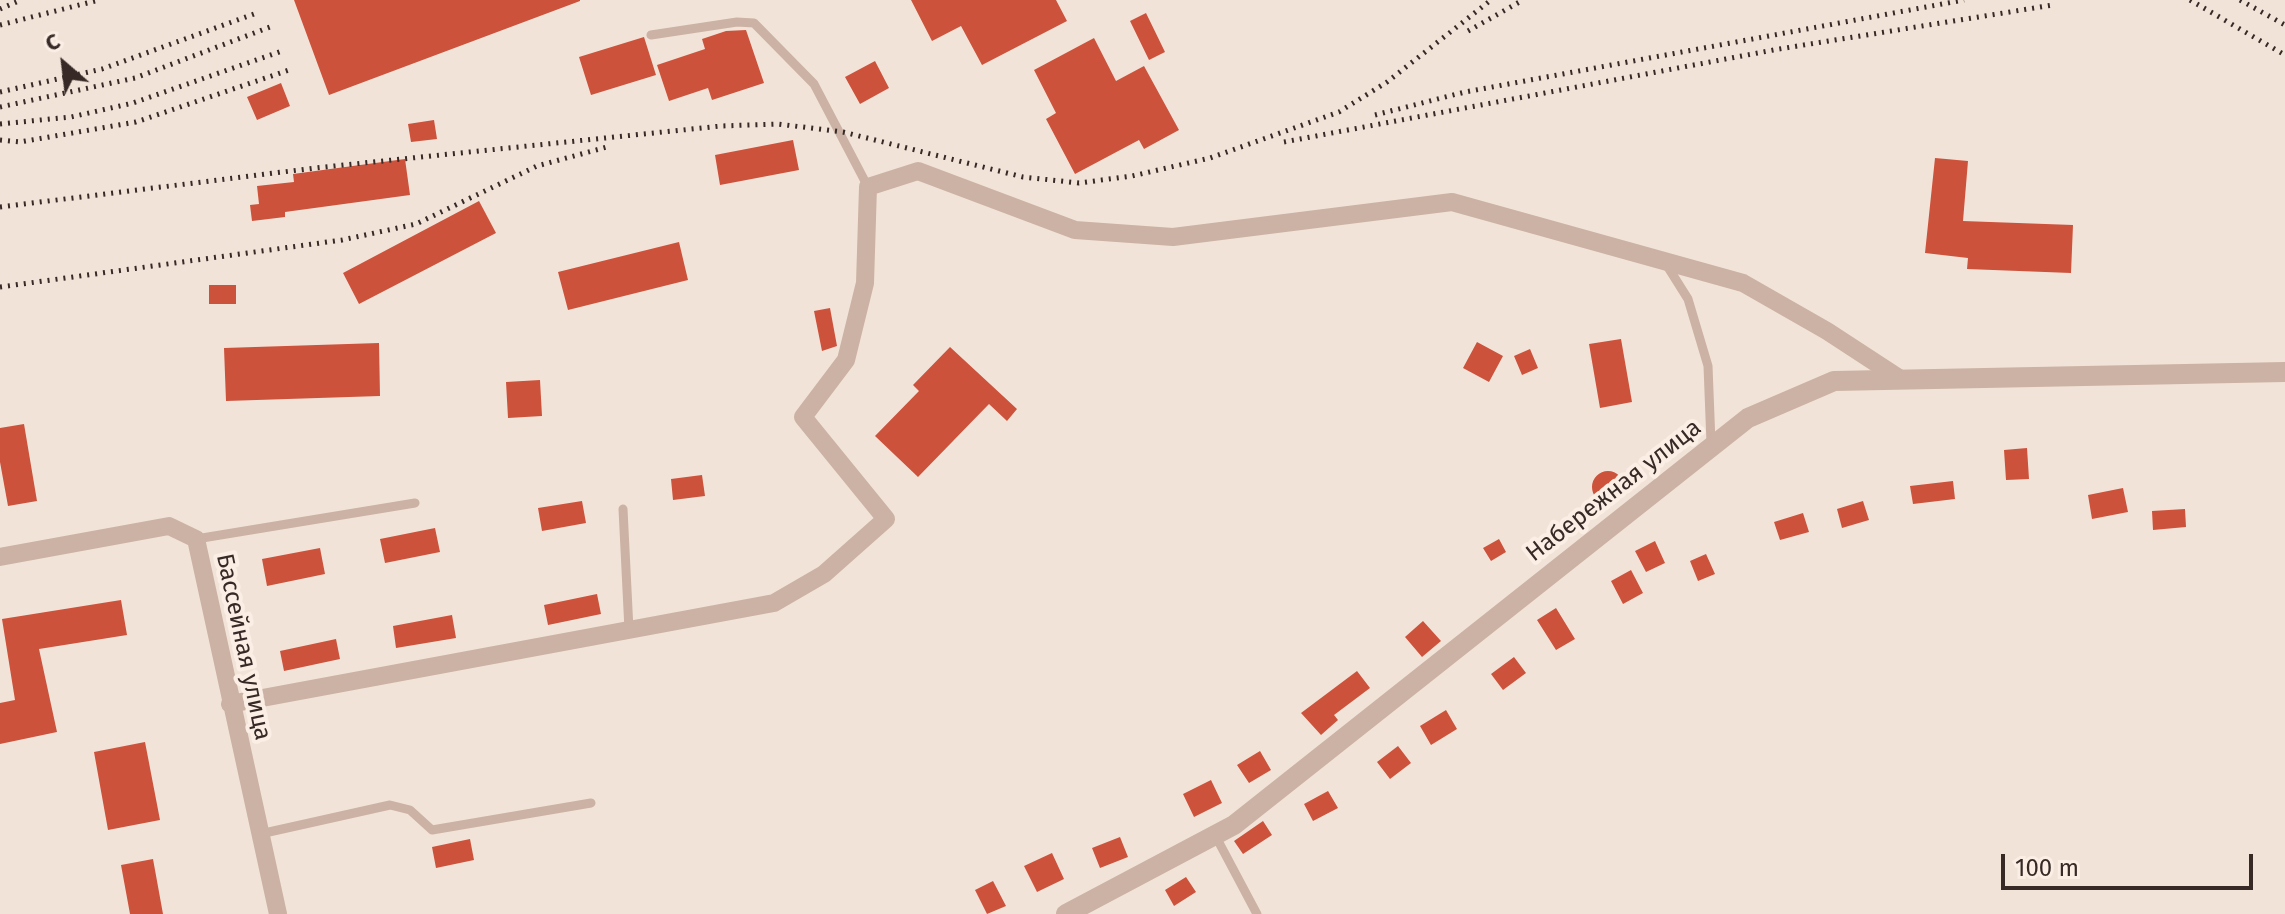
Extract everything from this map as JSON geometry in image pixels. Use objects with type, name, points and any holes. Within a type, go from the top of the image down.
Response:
[{"type":"street","points":[[230,704],[774,603],[824,574],[886,519],[803,417],[846,360],[865,283],[868,187],[918,171],[1075,230],[1173,237],[1452,202],[1743,283],[1827,331],[1902,380]]},
{"type":"street","name":"Набережная улица","points":[[1066,914],[1234,825],[1748,418],[1834,381],[2285,372]]},
{"type":"street","name":"Бассейная улица","points":[[0,557],[169,526],[196,539],[278,914]]},
{"type":"lane","points":[[651,35],[737,22],[754,23],[814,84],[868,187]]},
{"type":"lane","points":[[1666,263],[1688,299],[1708,366],[1711,447]]},
{"type":"lane","points":[[196,539],[415,503]]},
{"type":"lane","points":[[623,509],[629,630]]},
{"type":"lane","points":[[260,834],[390,805],[410,810],[432,830],[591,803]]},
{"type":"lane","points":[[1215,835],[1257,914]]},
{"type":"building","points":[[294,0],[580,0],[580,1],[329,95]]},
{"type":"building","points":[[911,0],[1056,0],[1067,21],[982,65],[961,26],[932,41]]},
{"type":"building","points":[[1146,13],[1165,52],[1149,60],[1130,21]]},
{"type":"building","points":[[746,30],[764,83],[712,100],[708,88],[669,101],[657,65],[705,49],[702,39],[726,31]]},
{"type":"building","points":[[644,37],[656,75],[591,95],[579,57]]},
{"type":"building","points":[[1094,38],[1116,81],[1144,66],[1179,130],[1144,149],[1139,140],[1075,174],[1046,119],[1056,113],[1034,70]]},
{"type":"building","points":[[875,61],[889,88],[860,104],[845,77]]},
{"type":"building","points":[[281,83],[290,106],[257,120],[247,97]]},
{"type":"building","points":[[434,120],[437,139],[411,142],[408,124]]},
{"type":"building","points":[[793,140],[799,170],[720,185],[715,155]]},
{"type":"building","points":[[1935,158],[1968,161],[1963,221],[2073,225],[2071,273],[1967,269],[1968,258],[1925,253]]},
{"type":"building","points":[[405,159],[410,195],[285,212],[285,217],[252,221],[250,205],[259,204],[257,186],[294,182],[293,174]]},
{"type":"building","points":[[479,201],[496,233],[359,304],[343,273]]},
{"type":"building","points":[[679,242],[688,280],[568,310],[558,272]]},
{"type":"building","points":[[209,285],[236,285],[236,304],[209,304]]},
{"type":"building","points":[[830,308],[837,346],[822,351],[814,311]]},
{"type":"building","points":[[1621,339],[1632,402],[1600,408],[1589,344]]},
{"type":"building","points":[[1477,342],[1503,356],[1489,382],[1463,368]]},
{"type":"building","points":[[379,343],[380,396],[226,401],[224,348]]},
{"type":"building","points":[[950,347],[1017,409],[1007,421],[989,404],[918,477],[875,436],[919,391],[913,385]]},
{"type":"building","points":[[1530,349],[1538,368],[1522,375],[1514,356]]},
{"type":"building","points":[[540,380],[542,416],[508,418],[506,382]]},
{"type":"building","points":[[24,424],[37,501],[8,506],[0,462],[0,428]]},
{"type":"building","points":[[2027,448],[2029,479],[2006,480],[2004,450]]},
{"type":"building","points":[[1608,471],[1619,476],[1624,487],[1619,498],[1608,503],[1597,498],[1592,487],[1597,476]]},
{"type":"building","points":[[702,475],[705,496],[673,500],[671,479]]},
{"type":"building","points":[[1953,481],[1955,499],[1913,504],[1910,486]]},
{"type":"building","points":[[2123,488],[2128,512],[2092,519],[2088,495]]},
{"type":"building","points":[[582,501],[586,523],[542,531],[538,508]]},
{"type":"building","points":[[1863,501],[1869,520],[1842,528],[1837,509]]},
{"type":"building","points":[[2185,509],[2186,527],[2153,530],[2152,511]]},
{"type":"building","points":[[1803,513],[1809,532],[1780,540],[1774,522]]},
{"type":"building","points":[[435,528],[440,552],[385,563],[380,539]]},
{"type":"building","points":[[1499,539],[1506,552],[1491,561],[1483,548]]},
{"type":"building","points":[[1655,541],[1665,563],[1646,572],[1635,551]]},
{"type":"building","points":[[320,548],[325,574],[267,586],[262,559]]},
{"type":"building","points":[[1706,554],[1715,574],[1698,581],[1690,561]]},
{"type":"building","points":[[1631,570],[1643,593],[1623,604],[1611,581]]},
{"type":"building","points":[[597,594],[601,614],[548,625],[544,605]]},
{"type":"building","points":[[121,600],[127,635],[39,649],[57,732],[0,744],[0,703],[15,700],[2,619]]},
{"type":"building","points":[[1556,608],[1575,639],[1556,650],[1537,620]]},
{"type":"building","points":[[452,615],[456,638],[396,648],[393,626]]},
{"type":"building","points":[[1423,621],[1441,641],[1422,657],[1405,637]]},
{"type":"building","points":[[336,639],[340,659],[284,671],[280,651]]},
{"type":"building","points":[[1514,657],[1526,673],[1503,690],[1491,674]]},
{"type":"building","points":[[1357,671],[1370,688],[1334,715],[1338,720],[1321,735],[1301,713]]},
{"type":"building","points":[[1446,710],[1457,729],[1431,745],[1420,726]]},
{"type":"building","points":[[145,742],[160,820],[108,830],[94,752]]},
{"type":"building","points":[[1398,746],[1411,763],[1390,779],[1377,762]]},
{"type":"building","points":[[1260,751],[1271,770],[1249,783],[1237,765]]},
{"type":"building","points":[[1211,780],[1222,803],[1194,817],[1183,794]]},
{"type":"building","points":[[1328,791],[1338,808],[1313,821],[1304,804]]},
{"type":"building","points":[[1263,821],[1272,835],[1243,854],[1234,841]]},
{"type":"building","points":[[1120,837],[1128,857],[1100,868],[1092,848]]},
{"type":"building","points":[[470,839],[474,860],[436,868],[432,847]]},
{"type":"building","points":[[1052,853],[1064,879],[1037,892],[1024,866]]},
{"type":"building","points":[[153,859],[163,914],[130,914],[121,865]]},
{"type":"building","points":[[1186,877],[1196,892],[1174,906],[1165,890]]},
{"type":"building","points":[[993,881],[1006,906],[987,914],[975,890]]},
{"type":"railway","points":[[0,9],[21,0]]},
{"type":"railway","points":[[0,25],[99,0]]},
{"type":"railway","points":[[0,207],[315,168],[721,126],[778,124],[843,132],[1023,177],[1079,183],[1132,176],[1210,158],[1339,112],[1387,82],[1491,0]]},
{"type":"railway","points":[[1468,31],[1523,0]]},
{"type":"railway","points":[[1375,115],[1465,92],[1964,0]]},
{"type":"railway","points":[[2190,0],[2285,55]]},
{"type":"railway","points":[[2240,0],[2285,25]]},
{"type":"railway","points":[[1284,142],[1779,49],[2053,5]]},
{"type":"railway","points":[[0,92],[102,69],[254,14]]},
{"type":"railway","points":[[0,107],[135,78],[270,27]]},
{"type":"railway","points":[[0,124],[71,117],[133,103],[282,51]]},
{"type":"railway","points":[[0,140],[20,142],[136,122],[292,69]]},
{"type":"railway","points":[[0,287],[342,240],[416,224],[537,166],[607,147]]}]
